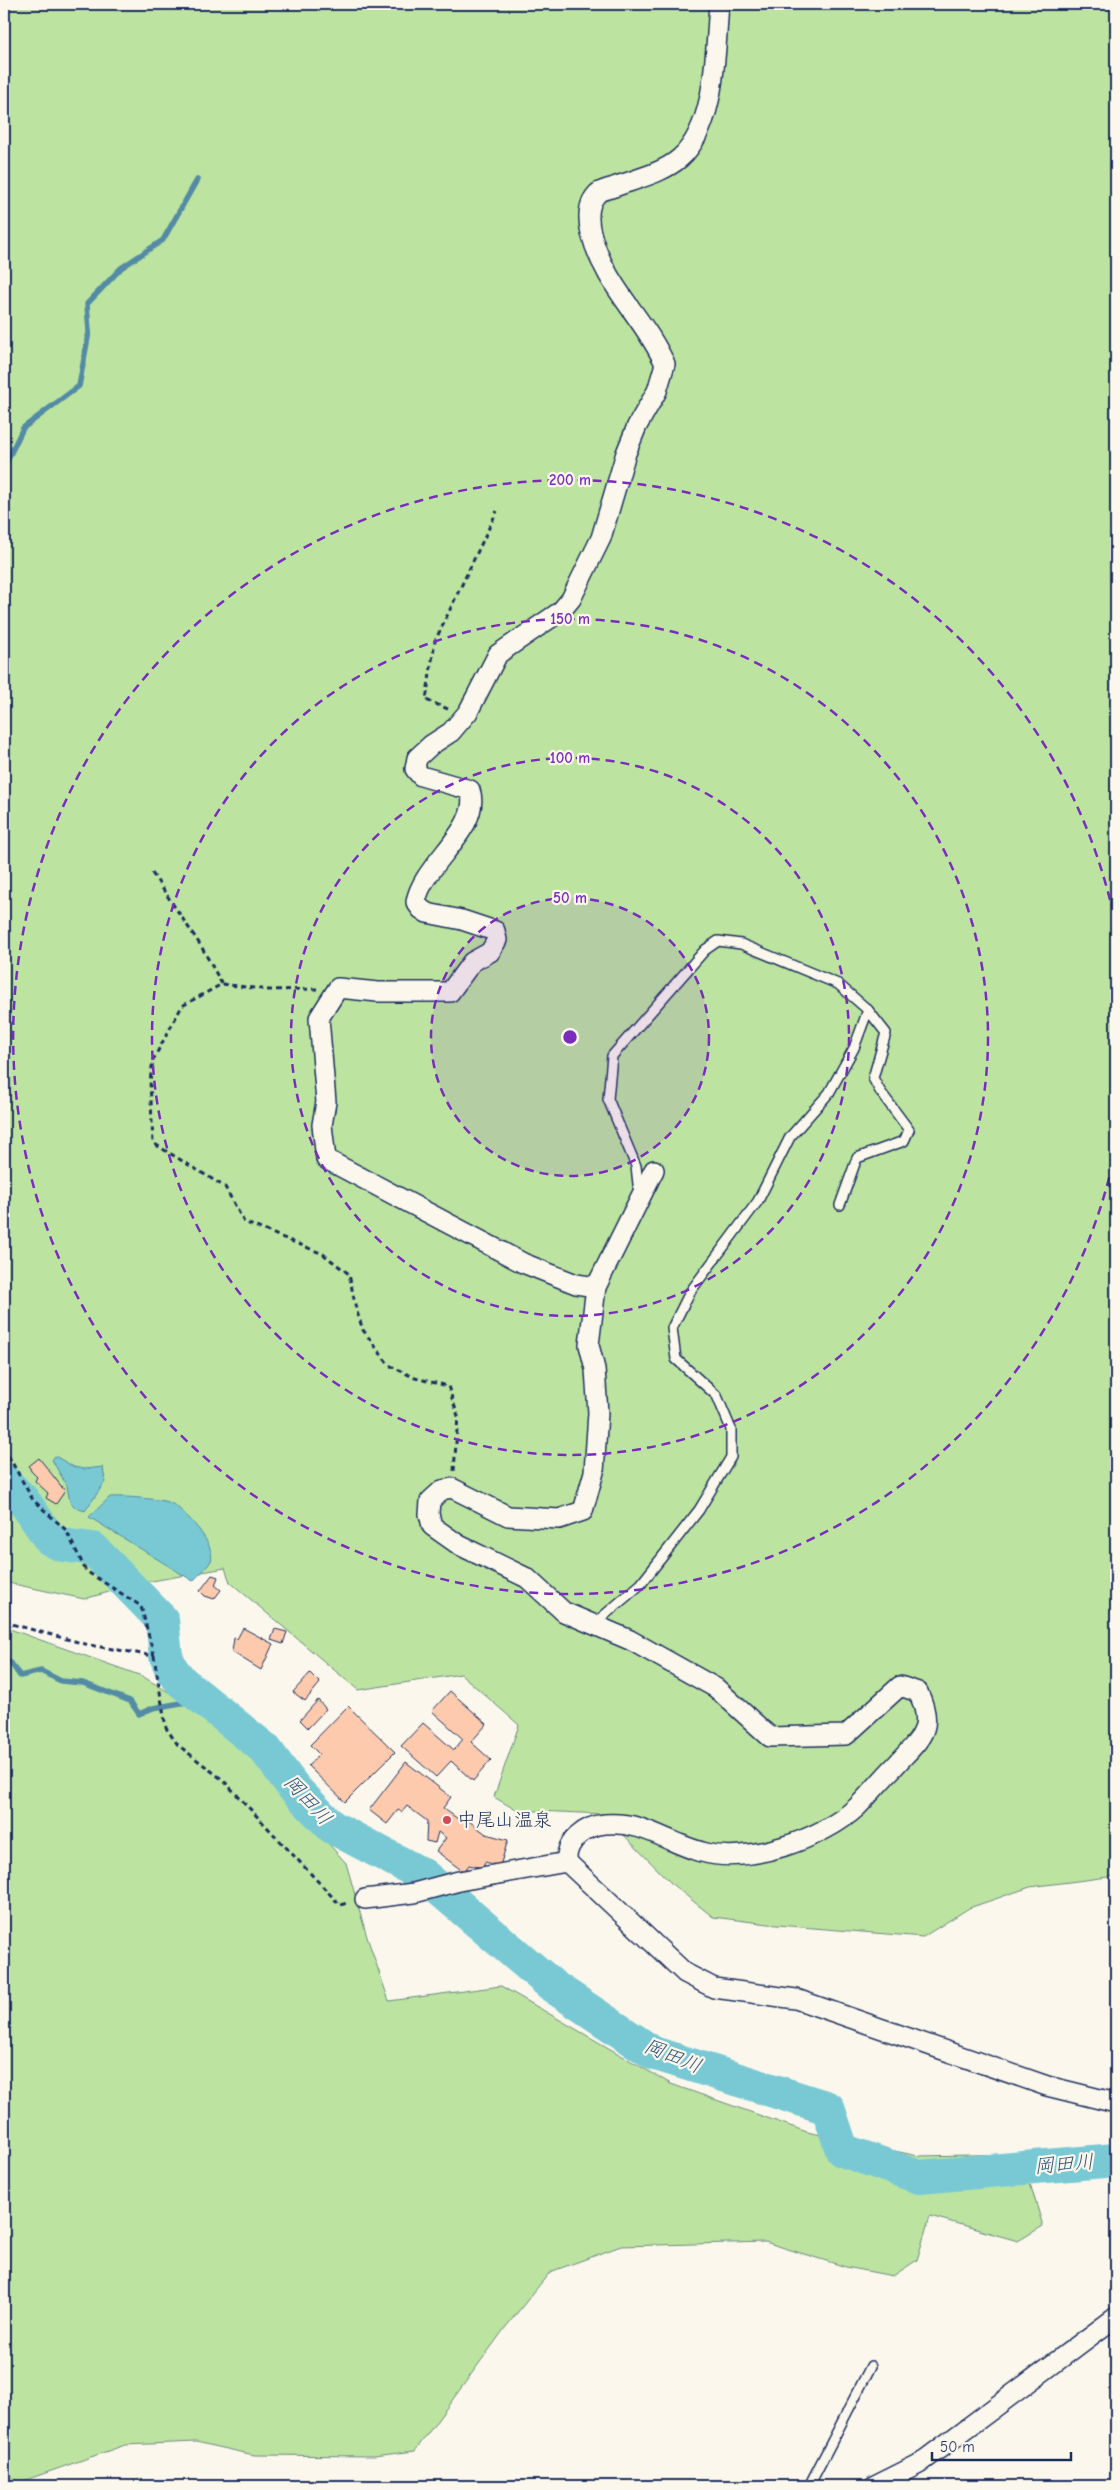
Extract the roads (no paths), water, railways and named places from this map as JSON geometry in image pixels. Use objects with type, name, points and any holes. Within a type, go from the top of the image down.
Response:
[{"type":"street","points":[[596,1287],[576,1284],[515,1260],[326,1159],[322,1125],[326,1102],[319,1018],[338,988],[378,992],[450,992],[472,962],[490,952],[497,940],[495,932],[462,920],[427,913],[421,910],[416,902],[420,885],[457,837],[472,809],[473,798],[470,790],[421,776],[415,769],[417,758],[431,745],[451,732],[465,716],[498,654],[561,611],[571,599],[602,538],[626,453],[637,426],[662,378],[665,364],[658,347],[617,291],[602,263],[591,232],[589,214],[591,202],[598,193],[661,170],[679,159],[690,148],[706,112],[711,89],[719,4]]},
{"type":"street","points":[[654,1170],[596,1287],[589,1345],[595,1369],[598,1413],[594,1472],[583,1511],[559,1519],[508,1516],[452,1488],[442,1490],[430,1501],[429,1514],[432,1526],[459,1545],[527,1578],[564,1612],[630,1640],[716,1688],[770,1737],[846,1735],[900,1686],[918,1692],[927,1710],[925,1730],[855,1809],[789,1847],[742,1856],[703,1853],[635,1825],[604,1824],[589,1828],[574,1838],[567,1855],[567,1862],[685,1973],[714,1988],[796,1999],[1047,2086],[1116,2103]]},
{"type":"street","points":[[365,1899],[414,1892],[459,1881],[567,1862]]},
{"type":"street","points":[[875,2486],[918,2464],[1116,2317]]},
{"type":"lane","points":[[640,1199],[636,1166],[608,1099],[612,1056],[704,950],[718,941],[741,944],[838,984],[868,1010],[886,1033],[873,1078],[880,1091],[910,1130],[904,1141],[857,1158],[840,1205]]},
{"type":"lane","points":[[594,1625],[641,1584],[699,1510],[731,1457],[731,1429],[717,1396],[676,1359],[672,1328],[690,1292],[758,1201],[790,1137],[829,1093],[854,1048],[868,1010]]},
{"type":"lane","points":[[809,2486],[871,2366]]},
{"type":"water","points":[[55,1456],[74,1467],[84,1469],[103,1467],[105,1482],[85,1511],[76,1508],[70,1502],[67,1486],[52,1460]]},
{"type":"water","points":[[110,1497],[142,1498],[171,1503],[191,1520],[204,1537],[212,1554],[211,1561],[193,1581],[89,1517]]},
{"type":"waterway","points":[[4,467],[23,428],[79,386],[89,332],[87,304],[121,268],[163,240],[197,180]]},
{"type":"waterway","name":"岡田川","points":[[4,1481],[23,1500],[50,1539],[62,1545],[93,1549],[162,1620],[166,1656],[172,1670],[182,1682],[265,1749],[294,1788],[332,1827],[423,1875],[554,1987],[653,2053],[828,2108],[842,2150],[919,2177],[1116,2160]]},
{"type":"waterway","points":[[4,1660],[11,1663],[20,1676],[41,1671],[61,1681],[83,1683],[130,1701],[139,1714],[153,1708],[203,1699]]},
{"type":"place","name":"中尾山温泉","points":[[447,1820]]}]
